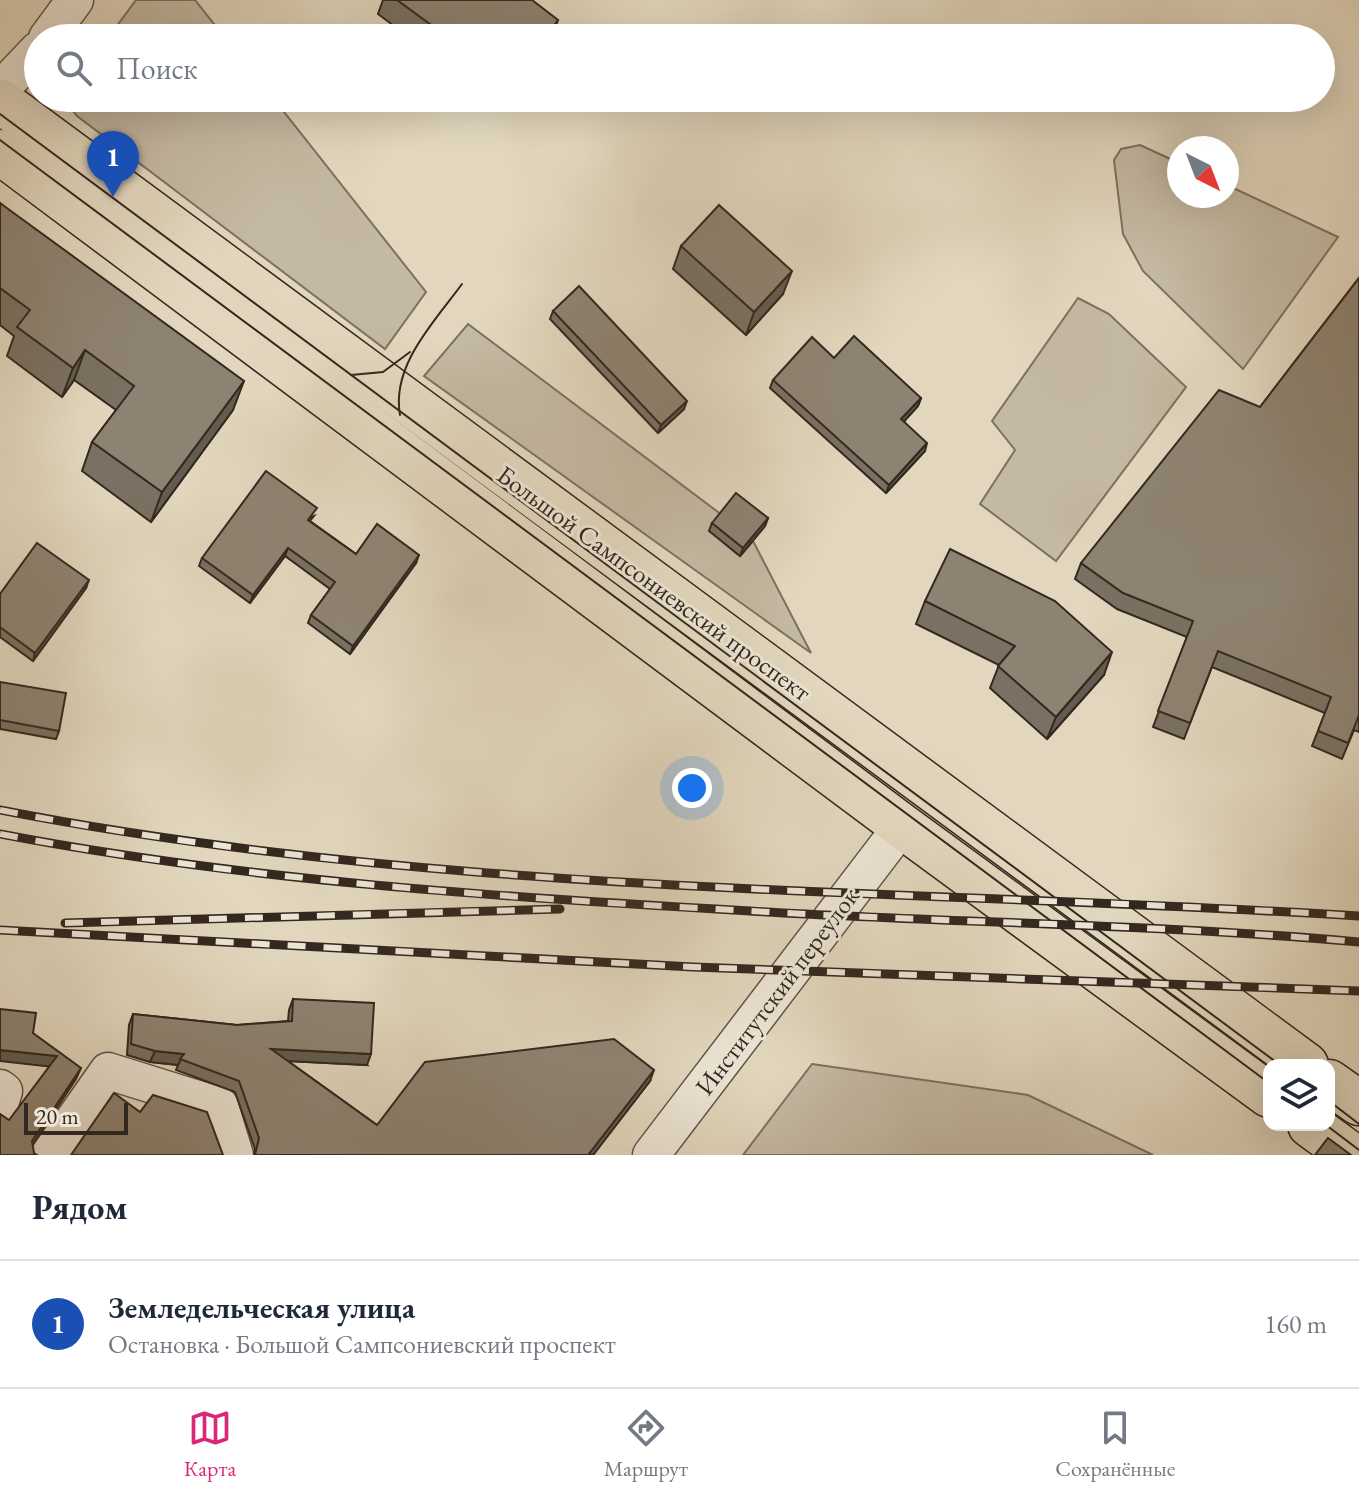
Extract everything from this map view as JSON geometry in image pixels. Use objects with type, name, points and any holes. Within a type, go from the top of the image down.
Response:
[{"type":"main road","name":"Большой Сампсониевский проспект","points":[[0,101],[1298,1059]]},
{"type":"main road","name":"Большой Сампсониевский проспект","points":[[0,152],[902,826],[1263,1091]]},
{"type":"main road","points":[[1335,1086],[1359,1103]]},
{"type":"main road","points":[[1318,1131],[1351,1155]]},
{"type":"street","points":[[57,24],[75,0]]},
{"type":"street","points":[[0,90],[24,65]]},
{"type":"street","name":"Институтский переулок","points":[[651,1155],[902,826]]},
{"type":"street","points":[[49,1155],[108,1071],[220,1106],[235,1155]]},
{"type":"street","points":[[0,1088],[4,1091],[0,1104]]},
{"type":"shaded area","points":[[136,0],[195,0],[214,24],[118,24]]},
{"type":"shaded area","points":[[74,112],[284,112],[426,292],[385,349]]},
{"type":"shaded area","points":[[1140,145],[1167,157],[1167,208],[1239,208],[1239,191],[1338,237],[1243,369],[1143,271],[1123,234],[1114,160],[1121,149]]},
{"type":"shaded area","points":[[1078,298],[1109,314],[1186,387],[1056,561],[980,504],[1015,450],[992,421]]},
{"type":"shaded area","points":[[468,324],[722,515],[710,531],[740,556],[753,541],[811,653],[424,376]]},
{"type":"shaded area","points":[[812,1064],[1028,1095],[1153,1155],[743,1155]]},
{"type":"building","points":[[397,0],[532,0],[558,20],[555,24],[430,24]]},
{"type":"building","points":[[0,203],[244,381],[162,492],[92,442],[134,386],[85,350],[73,368],[17,327],[30,310],[0,288]]},
{"type":"building","points":[[719,205],[792,271],[754,312],[681,246]]},
{"type":"building","points":[[1359,278],[1359,715],[1348,743],[1318,731],[1331,697],[1218,651],[1190,723],[1158,711],[1193,621],[1123,593],[1081,563],[1219,390],[1260,407]]},
{"type":"building","points":[[579,286],[687,401],[661,425],[553,311]]},
{"type":"building","points":[[854,336],[921,398],[901,419],[927,443],[889,485],[773,380],[812,337],[834,358]]},
{"type":"building","points":[[266,471],[317,508],[308,520],[356,554],[377,524],[419,555],[353,646],[311,615],[335,582],[288,548],[253,595],[202,558]]},
{"type":"building","points":[[736,493],[768,518],[743,548],[712,523]]},
{"type":"building","points":[[37,543],[89,580],[35,653],[0,627],[0,594]]},
{"type":"building","points":[[950,549],[1055,601],[1112,652],[1056,717],[998,666],[1015,646],[925,601]]},
{"type":"building","points":[[0,682],[66,693],[59,731],[0,720]]},
{"type":"building","points":[[293,999],[374,1003],[371,1054],[271,1049],[377,1125],[425,1062],[614,1039],[654,1070],[588,1155],[255,1155],[259,1138],[239,1081],[180,1059],[184,1054],[155,1051],[131,1044],[133,1014],[237,1025],[292,1021]]},
{"type":"building","points":[[0,1009],[36,1013],[33,1033],[81,1068],[32,1141],[37,1155],[0,1155],[0,1114],[9,1120],[57,1056],[0,1050]]},
{"type":"building","points":[[114,1093],[140,1112],[153,1095],[207,1112],[223,1155],[71,1155]]},
{"type":"building","points":[[1328,1138],[1351,1155],[1315,1155]]},
{"type":"tram line","points":[[0,114],[1272,1059]]},
{"type":"tram line","points":[[0,140],[1263,1079]]},
{"type":"tram line","points":[[400,415],[399,397],[409,361],[428,329],[462,284]]},
{"type":"tram line","points":[[351,375],[383,372],[410,352]]},
{"type":"tram line","points":[[1335,1106],[1359,1124]]},
{"type":"tram line","points":[[1334,1131],[1359,1150]]},
{"type":"railway","points":[[0,810],[168,838],[338,859],[507,874],[678,885],[1359,916]]},
{"type":"railway","points":[[0,834],[186,864],[468,893],[826,915],[1207,931],[1359,942]]},
{"type":"railway","points":[[65,923],[560,909]]},
{"type":"railway","points":[[0,930],[693,967],[1359,991]]},
{"type":"place","name":"Земледельческая улица","points":[[113,197]]}]
